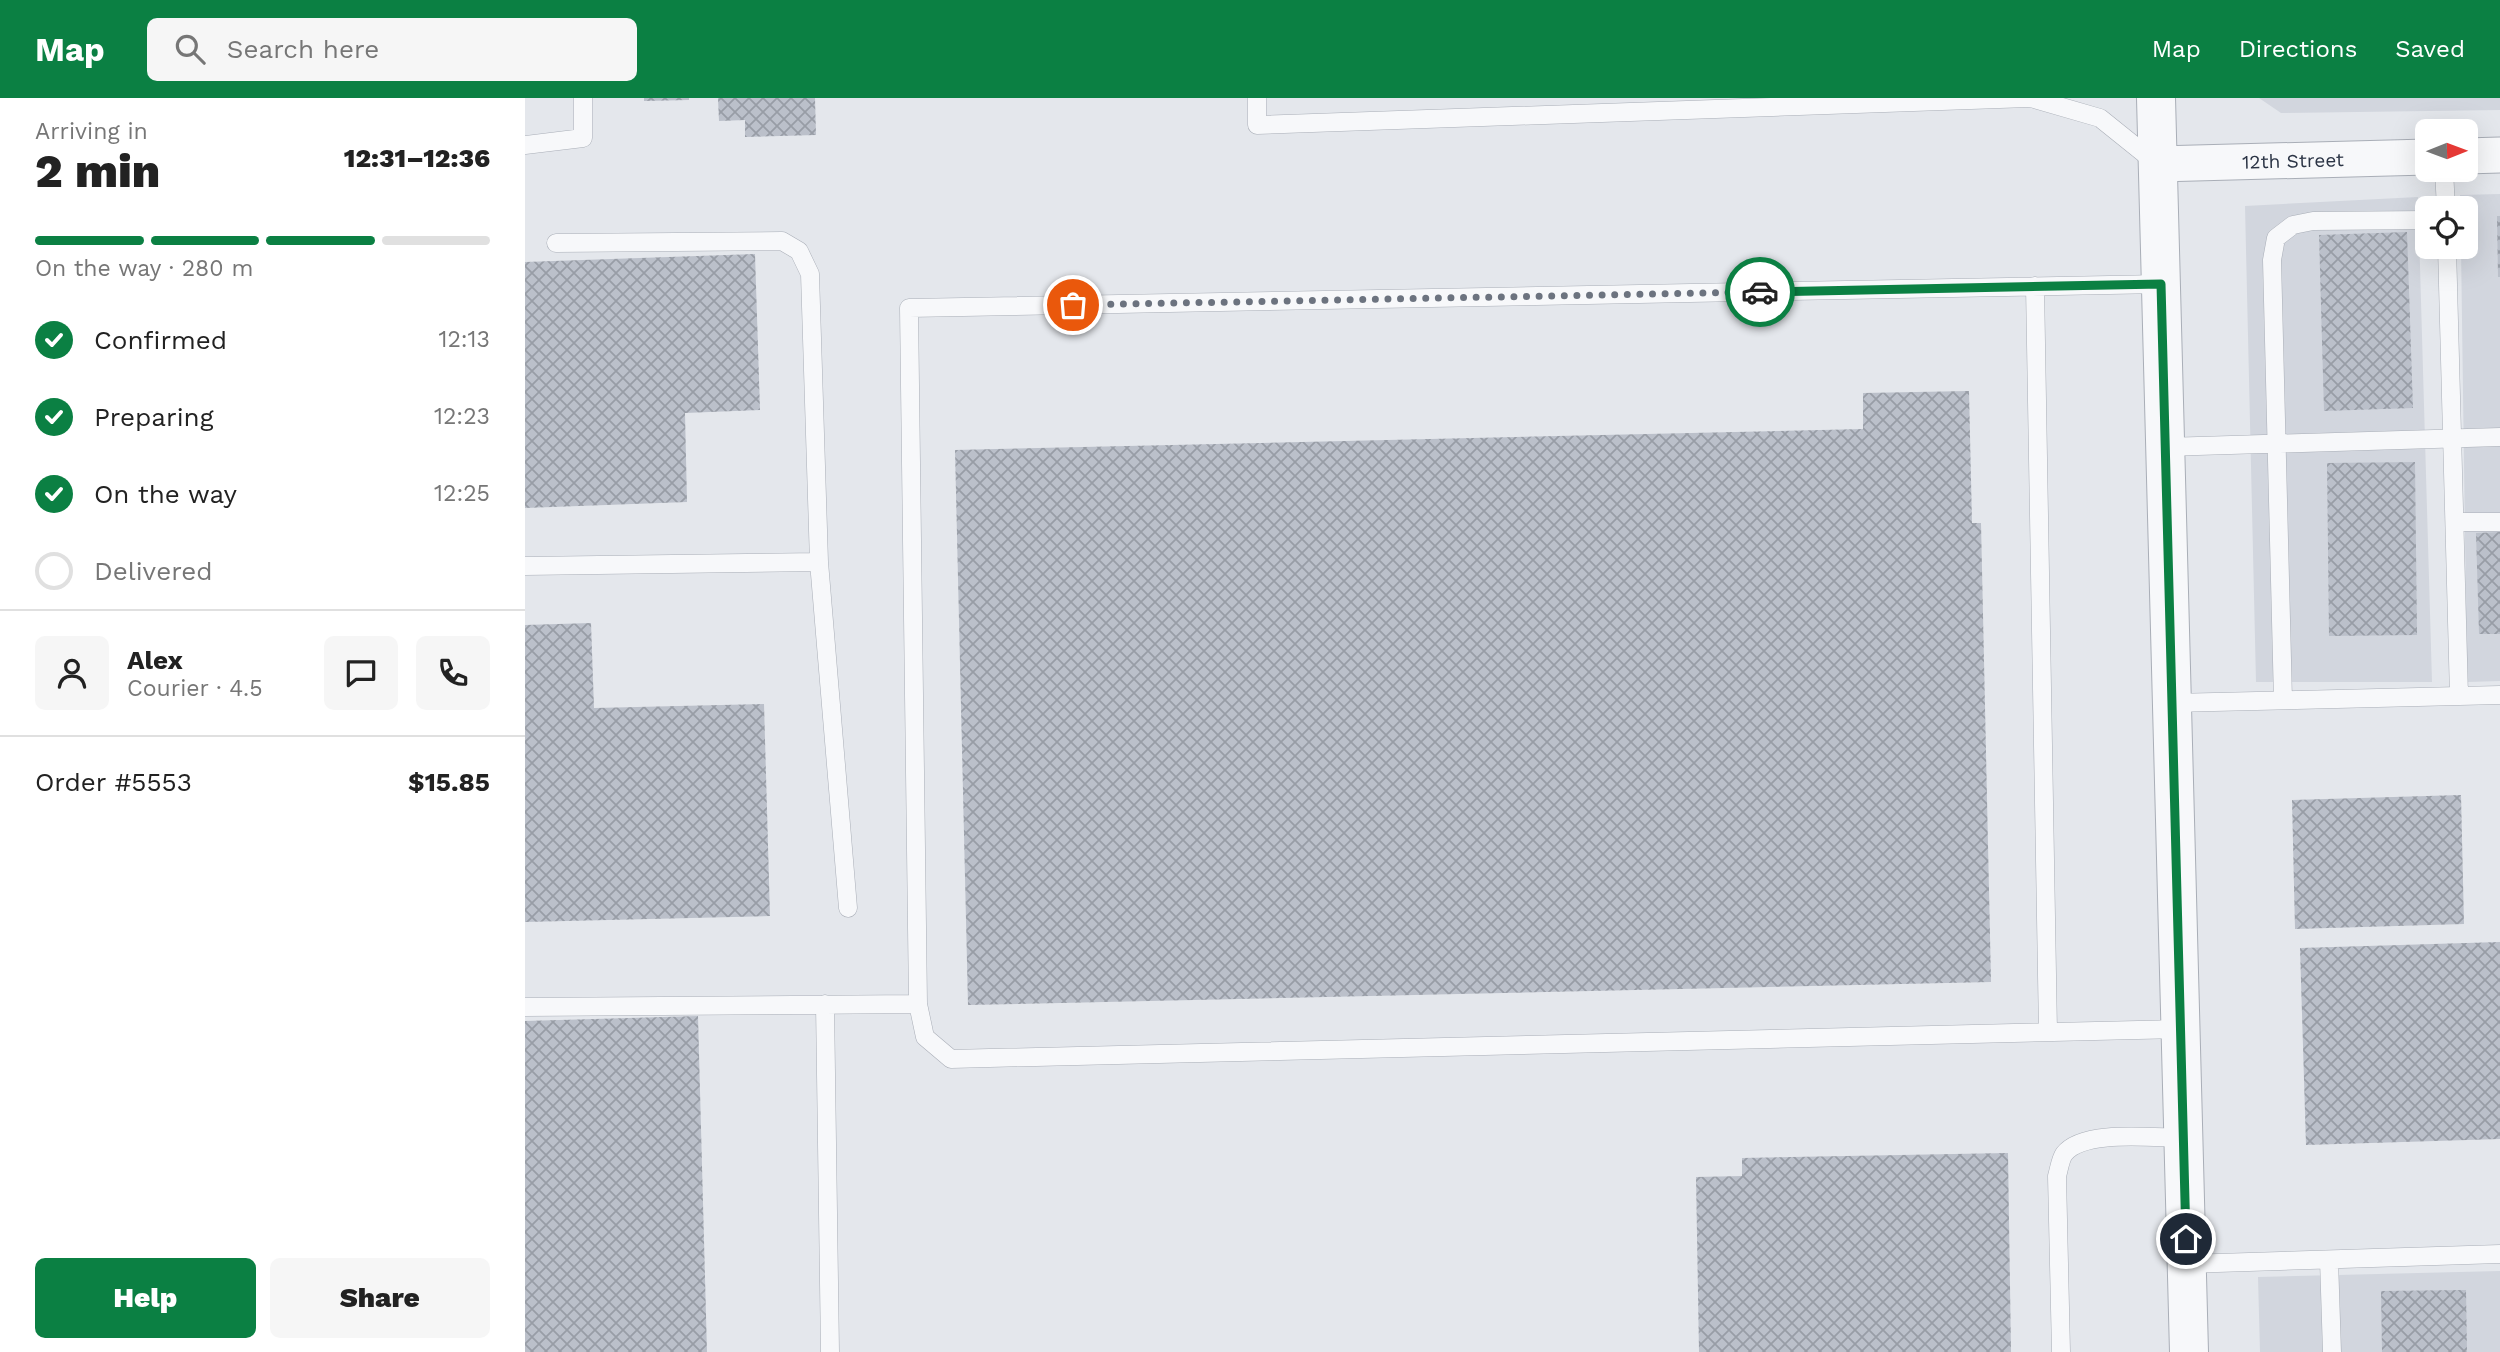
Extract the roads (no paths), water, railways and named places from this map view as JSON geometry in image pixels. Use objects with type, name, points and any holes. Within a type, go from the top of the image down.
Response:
[{"type":"street","points":[[2156,98],[2189,1352]]},
{"type":"street","points":[[2478,156],[2500,155]]},
{"type":"street","name":"12th Street","points":[[2158,164],[2415,157]]},
{"type":"lane","points":[[525,145],[583,138],[583,98]]},
{"type":"lane","points":[[1257,98],[1257,125],[2029,98],[2100,118],[2158,164]]},
{"type":"lane","points":[[2283,700],[2272,260],[2276,238],[2293,225],[2313,221],[2415,220]]},
{"type":"lane","points":[[556,243],[782,241],[799,251],[810,274],[818,562],[848,908]]},
{"type":"lane","points":[[2447,259],[2459,696]]},
{"type":"lane","points":[[2161,284],[909,308],[918,1004],[925,1037],[951,1059],[2180,1029]]},
{"type":"lane","points":[[2035,286],[2048,1032]]},
{"type":"lane","points":[[2165,447],[2500,437]]},
{"type":"lane","points":[[2455,522],[2500,522]]},
{"type":"lane","points":[[525,566],[818,562]]},
{"type":"lane","points":[[2172,703],[2500,695]]},
{"type":"lane","points":[[825,1004],[830,1352]]},
{"type":"lane","points":[[525,1007],[918,1004]]},
{"type":"lane","points":[[2060,1352],[2057,1176],[2064,1154],[2081,1142],[2103,1138],[2183,1138]]},
{"type":"lane","points":[[2186,1264],[2500,1254]]},
{"type":"lane","points":[[2329,1260],[2332,1352]]}]
